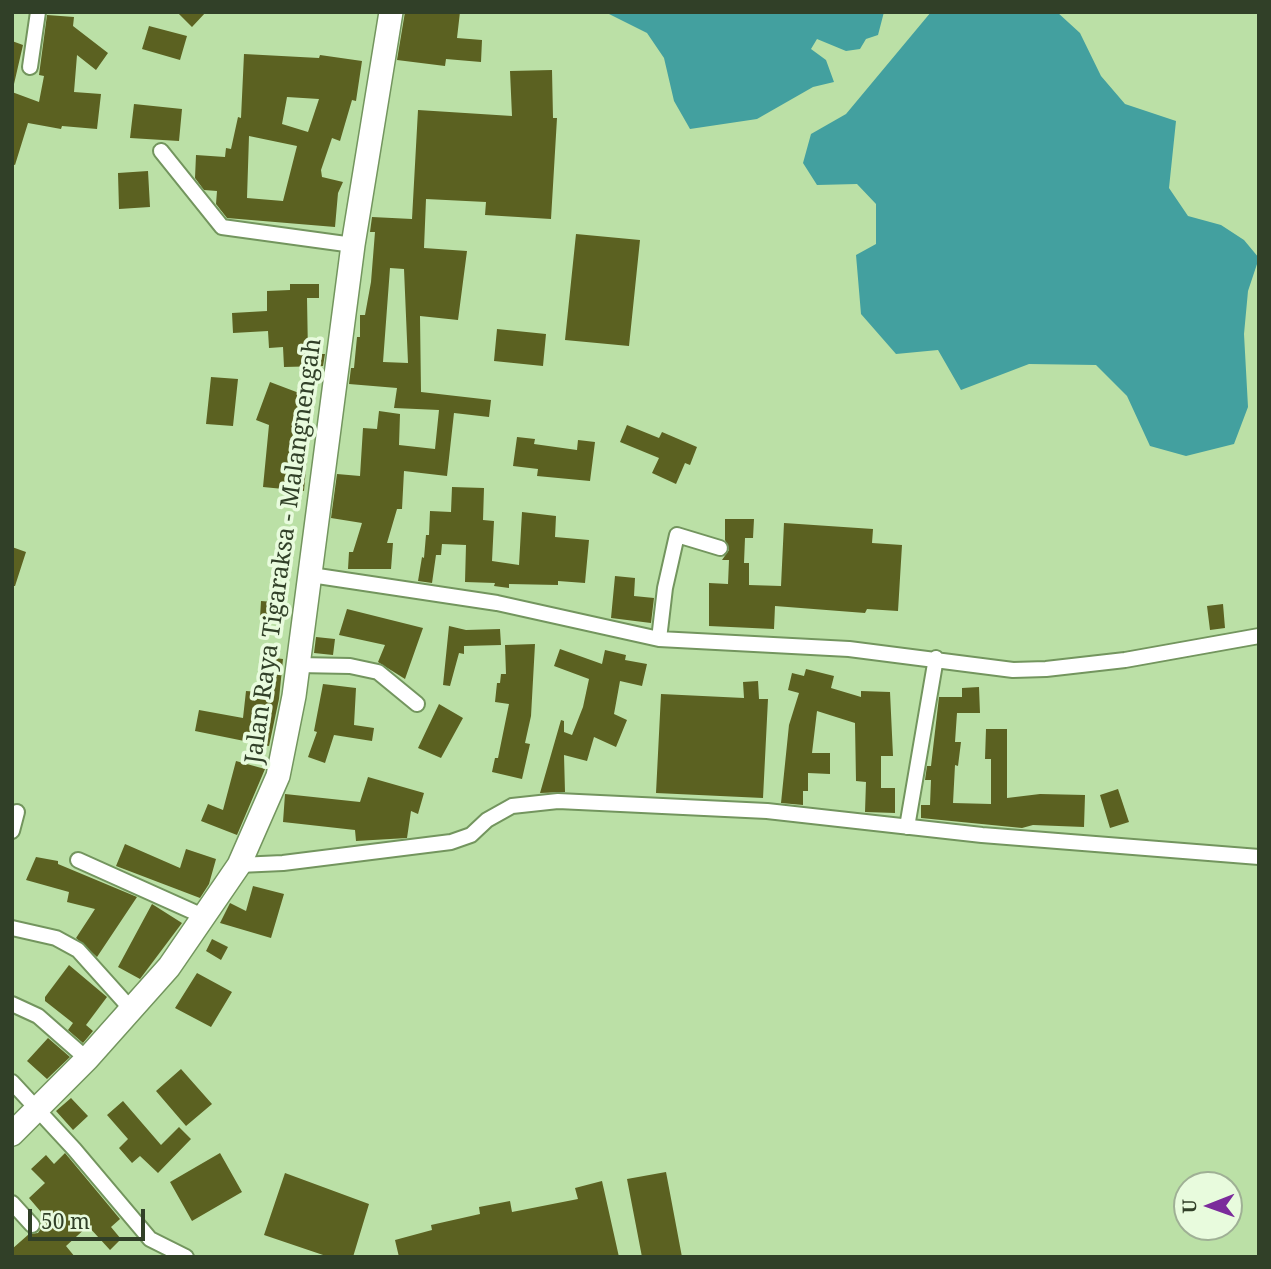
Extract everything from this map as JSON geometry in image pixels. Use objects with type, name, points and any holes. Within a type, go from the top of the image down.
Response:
[{"type":"main road","name":"Jalan Raya Tigaraksa - Malangnengah","points":[[12,1135],[87,1059],[169,967],[239,865],[278,776],[289,735],[353,244],[391,12]]},
{"type":"street","points":[[30,67],[38,12]]},
{"type":"street","points":[[161,151],[222,227],[353,244]]},
{"type":"street","points":[[659,639],[665,588],[677,535],[720,548]]},
{"type":"street","points":[[311,575],[497,603],[659,639],[849,649],[936,658],[1013,670],[1125,660],[1259,636]]},
{"type":"street","points":[[907,827],[936,658]]},
{"type":"street","points":[[298,665],[350,666],[379,672],[417,704]]},
{"type":"street","points":[[239,865],[283,863],[451,842],[471,835],[504,809],[523,803],[547,802],[767,811],[907,827],[1259,857]]},
{"type":"street","points":[[12,831],[17,812]]},
{"type":"street","points":[[78,860],[205,917]]},
{"type":"street","points":[[12,928],[56,938],[78,950],[131,1009]]},
{"type":"street","points":[[12,1004],[38,1016],[87,1059]]},
{"type":"street","points":[[12,1082],[150,1239],[186,1257]]},
{"type":"street","points":[[12,1203],[32,1225]]},
{"type":"water","points":[[605,12],[884,12],[878,35],[866,39],[860,49],[846,51],[817,39],[811,49],[826,60],[834,82],[813,87],[757,119],[690,129],[674,101],[664,58],[647,33]]},
{"type":"water","points":[[931,12],[1057,12],[1080,33],[1101,76],[1125,104],[1176,121],[1169,188],[1188,216],[1221,225],[1244,240],[1259,258],[1248,291],[1244,334],[1248,407],[1234,444],[1186,456],[1150,446],[1127,396],[1096,365],[1029,364],[961,390],[938,350],[896,354],[861,314],[856,255],[876,244],[876,204],[857,184],[817,185],[803,163],[811,134],[846,114]]},
{"type":"building","points":[[177,12],[206,12],[192,27]]},
{"type":"building","points":[[405,12],[460,12],[457,38],[482,40],[481,62],[446,59],[445,66],[397,60]]},
{"type":"building","points":[[47,15],[74,17],[73,26],[108,53],[96,70],[77,55],[74,92],[101,94],[97,129],[62,126],[61,129],[28,123],[15,165],[12,164],[12,92],[39,102],[44,76],[39,75]]},
{"type":"building","points":[[149,26],[187,36],[180,60],[142,49]]},
{"type":"building","points":[[12,41],[23,45],[14,84],[12,83]]},
{"type":"building","points":[[244,54],[319,58],[320,55],[362,61],[356,101],[352,100],[340,141],[332,138],[321,170],[322,177],[343,182],[338,193],[335,227],[227,218],[216,204],[217,191],[204,190],[195,178],[196,155],[225,157],[226,148],[231,149],[238,117],[241,118]],"holes":[[[287,97],[319,99],[308,132],[282,124]],[[249,136],[297,146],[283,201],[247,198]]]},
{"type":"building","points":[[552,70],[553,118],[557,118],[551,219],[485,215],[486,202],[426,199],[424,248],[467,251],[458,320],[420,316],[421,392],[491,400],[489,417],[454,413],[447,476],[404,471],[402,509],[397,509],[387,543],[393,543],[391,569],[348,569],[349,552],[353,552],[362,523],[331,518],[337,474],[360,476],[363,428],[377,429],[379,411],[400,414],[399,445],[435,449],[439,410],[394,408],[397,388],[349,384],[351,368],[354,368],[357,337],[360,337],[360,315],[365,315],[371,282],[375,232],[370,232],[372,217],[412,219],[418,110],[512,116],[510,71]],"holes":[[[390,268],[404,269],[408,363],[383,362]]]},
{"type":"building","points":[[134,104],[182,109],[179,141],[130,138]]},
{"type":"building","points":[[148,171],[150,207],[119,209],[118,173]]},
{"type":"building","points":[[576,234],[640,240],[629,346],[565,340]]},
{"type":"building","points":[[290,284],[319,284],[319,298],[307,298],[308,354],[325,354],[323,366],[284,367],[283,347],[269,348],[268,331],[233,333],[232,313],[267,311],[267,291],[290,290]]},
{"type":"building","points":[[497,329],[546,334],[543,366],[494,361]]},
{"type":"building","points":[[211,377],[238,379],[233,426],[206,424]]},
{"type":"building","points":[[270,382],[307,396],[290,443],[308,445],[304,491],[263,487],[269,425],[256,420]]},
{"type":"building","points":[[627,425],[659,438],[662,432],[697,447],[690,465],[685,463],[676,484],[652,473],[659,458],[620,442]]},
{"type":"building","points":[[517,437],[535,439],[534,444],[577,450],[578,440],[595,442],[590,481],[537,476],[538,469],[513,466]]},
{"type":"building","points":[[452,487],[484,488],[483,520],[494,521],[492,561],[519,565],[522,512],[556,516],[555,537],[589,540],[585,583],[558,581],[558,585],[509,584],[509,588],[494,586],[495,583],[465,582],[466,545],[442,544],[441,555],[436,555],[432,583],[418,581],[426,535],[429,535],[430,511],[451,512]]},
{"type":"building","points":[[725,519],[754,519],[753,538],[745,538],[744,563],[749,563],[749,585],[781,586],[784,523],[873,529],[872,543],[902,545],[898,611],[867,609],[865,613],[775,606],[774,629],[709,626],[709,583],[728,584],[729,560],[722,560],[729,550],[725,540]]},
{"type":"building","points":[[12,547],[26,552],[15,586],[12,586]]},
{"type":"building","points":[[615,576],[635,578],[634,596],[654,598],[651,623],[611,618]]},
{"type":"building","points":[[261,601],[286,603],[285,619],[260,618]]},
{"type":"building","points":[[1223,604],[1225,628],[1210,630],[1207,606]]},
{"type":"building","points":[[347,609],[423,628],[405,679],[378,662],[385,645],[339,635]]},
{"type":"building","points":[[449,626],[466,630],[500,629],[501,645],[464,646],[464,654],[459,653],[450,686],[443,685]]},
{"type":"building","points":[[316,637],[335,639],[333,655],[314,653]]},
{"type":"building","points":[[535,644],[531,716],[525,743],[530,744],[522,779],[492,772],[495,758],[498,758],[509,704],[495,702],[497,683],[500,683],[501,674],[506,674],[505,645]]},
{"type":"building","points":[[560,649],[602,664],[605,650],[626,655],[625,660],[647,664],[642,686],[620,681],[614,714],[627,720],[616,747],[594,737],[587,761],[564,755],[565,792],[540,793],[561,720],[564,721],[564,732],[572,735],[583,707],[589,679],[554,666]]},
{"type":"building","points":[[265,657],[283,659],[279,699],[269,746],[195,731],[199,710],[243,718],[246,691],[260,692]]},
{"type":"building","points":[[806,669],[834,676],[831,688],[861,697],[861,691],[890,692],[893,756],[881,756],[881,788],[895,788],[895,813],[865,812],[866,782],[856,781],[855,723],[817,711],[812,753],[830,753],[830,774],[808,773],[808,791],[803,791],[803,805],[781,803],[789,725],[799,693],[788,690],[792,673],[804,676]]},
{"type":"building","points":[[758,681],[759,699],[768,699],[763,798],[656,793],[661,694],[744,698],[743,682]]},
{"type":"building","points":[[323,684],[356,688],[354,725],[374,728],[372,741],[334,735],[325,763],[308,757],[317,732],[314,731]]},
{"type":"building","points":[[979,687],[980,713],[957,713],[955,742],[961,742],[958,766],[955,765],[953,803],[991,804],[991,759],[985,759],[986,729],[1007,729],[1007,798],[1040,794],[1085,795],[1084,827],[1033,825],[1022,828],[921,818],[921,805],[930,805],[931,780],[925,780],[927,766],[931,766],[939,697],[962,697],[962,688]]},
{"type":"building","points":[[439,704],[463,718],[441,758],[418,748]]},
{"type":"building","points":[[236,761],[265,769],[237,835],[201,821],[208,804],[223,810]]},
{"type":"building","points":[[368,777],[424,793],[418,814],[411,811],[407,838],[356,841],[355,830],[283,822],[285,794],[360,802]]},
{"type":"building","points":[[1118,789],[1129,822],[1110,828],[1100,795]]},
{"type":"building","points":[[125,844],[180,868],[186,849],[216,859],[209,884],[200,898],[116,866]]},
{"type":"building","points":[[36,857],[58,861],[58,864],[137,897],[97,957],[76,938],[95,909],[67,902],[69,892],[26,880]]},
{"type":"building","points":[[253,886],[284,894],[271,938],[220,923],[230,903],[246,911]]},
{"type":"building","points":[[152,904],[182,923],[140,979],[118,967]]},
{"type":"building","points":[[212,939],[228,947],[221,960],[206,951]]},
{"type":"building","points":[[69,965],[107,997],[86,1025],[93,1031],[83,1043],[68,1030],[73,1023],[45,1001],[45,997]]},
{"type":"building","points":[[197,973],[232,992],[211,1027],[175,1008]]},
{"type":"building","points":[[48,1038],[70,1057],[47,1079],[27,1061]]},
{"type":"building","points":[[181,1069],[212,1104],[186,1126],[156,1091]]},
{"type":"building","points":[[71,1098],[88,1116],[73,1130],[56,1111]]},
{"type":"building","points":[[123,1101],[161,1145],[179,1127],[191,1139],[158,1173],[140,1156],[132,1163],[119,1148],[128,1139],[107,1115]]},
{"type":"building","points":[[65,1153],[120,1219],[111,1227],[121,1239],[110,1250],[88,1226],[66,1246],[75,1257],[12,1257],[12,1249],[29,1234],[38,1233],[47,1219],[29,1198],[45,1183],[31,1169],[46,1155],[54,1164]]},
{"type":"building","points":[[220,1153],[242,1192],[192,1221],[170,1182]]},
{"type":"building","points":[[666,1172],[682,1257],[642,1257],[627,1179]]},
{"type":"building","points":[[285,1173],[369,1204],[353,1257],[329,1257],[264,1235]]},
{"type":"building","points":[[602,1181],[619,1257],[399,1257],[395,1240],[432,1230],[431,1225],[480,1214],[479,1207],[510,1201],[512,1212],[578,1199],[575,1188]]}]
